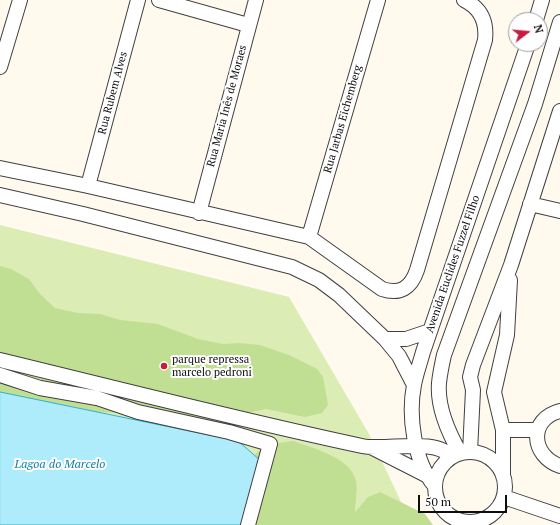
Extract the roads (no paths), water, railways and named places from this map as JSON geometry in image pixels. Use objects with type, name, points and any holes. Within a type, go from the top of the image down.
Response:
[{"type":"street","points":[[0,67],[20,0]]},
{"type":"street","name":"Rua Rubem Alves","points":[[88,186],[138,0]]},
{"type":"street","points":[[159,0],[248,25]]},
{"type":"street","name":"Rua Maria Inês de Moraes","points":[[199,213],[248,25],[256,0]]},
{"type":"street","name":"Rua Jarbas Eichemberg","points":[[309,237],[378,0]]},
{"type":"street","points":[[0,168],[88,186],[199,213],[309,237],[382,289],[390,291],[408,287],[413,281],[485,40],[486,29],[484,20],[472,4],[464,0]]},
{"type":"street","points":[[538,12],[542,0]]},
{"type":"street","name":"Avenida Euclides Fuzzel Filho","points":[[460,454],[448,433],[443,414],[439,384],[444,355],[535,104],[560,22]]},
{"type":"street","name":"Avenida Euclides Fuzzel Filho","points":[[430,480],[417,446],[412,406],[414,385],[430,331],[525,52]]},
{"type":"street","points":[[430,480],[442,465],[460,454],[473,390],[470,377],[477,353],[511,265],[560,111]]},
{"type":"street","points":[[0,195],[84,214],[292,266],[319,280],[339,295],[385,339],[399,356],[414,385]]},
{"type":"street","points":[[530,204],[560,211]]},
{"type":"street","points":[[498,525],[501,502],[505,487],[503,476],[503,430],[494,392],[507,335],[511,265]]},
{"type":"street","points":[[385,339],[406,339],[430,331]]},
{"type":"street","points":[[0,360],[276,427],[373,448],[417,446],[441,448],[460,454],[481,454],[498,466],[503,476]]},
{"type":"street","points":[[0,375],[40,388],[97,398],[138,412],[228,432],[270,444],[248,525]]},
{"type":"street","points":[[473,390],[494,392]]},
{"type":"street","points":[[560,411],[550,415],[543,422],[538,430],[537,440],[539,449],[544,457],[552,463],[560,466]]},
{"type":"street","points":[[248,525],[276,427]]},
{"type":"street","points":[[503,430],[538,430]]},
{"type":"street","points":[[373,448],[430,480],[437,502],[443,511],[448,525]]},
{"type":"street","points":[[443,511],[456,520],[472,523],[483,521],[492,515],[501,502]]},
{"type":"street","points":[[501,502],[560,516]]},
{"type":"water","name":"Lagoa do Marcelo","points":[[0,392],[238,441],[261,461],[241,525],[0,525]]},
{"type":"place","name":"parque repressa marcelo pedroni","points":[[164,366]]}]
